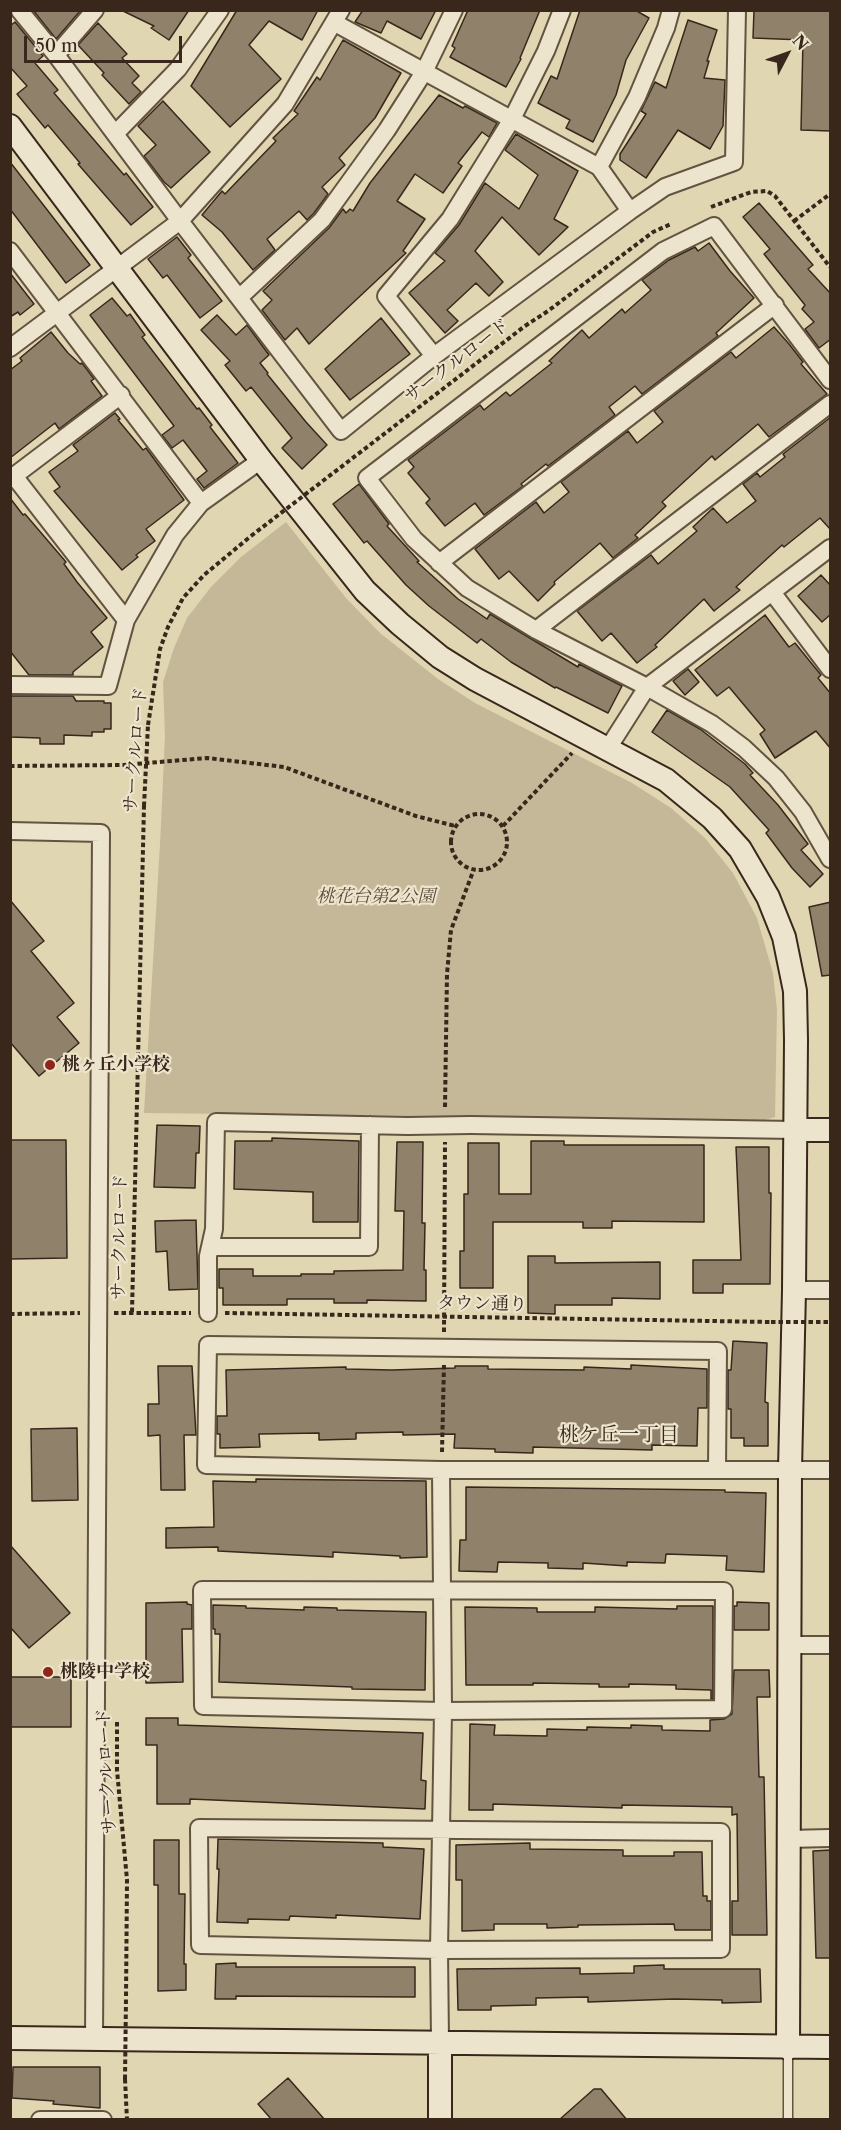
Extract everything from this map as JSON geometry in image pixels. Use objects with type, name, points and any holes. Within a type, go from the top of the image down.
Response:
[{"type":"street","points":[[20,10],[341,431],[434,356],[665,187],[734,162],[737,10]]},
{"type":"street","points":[[56,55],[95,10]]},
{"type":"street","points":[[115,134],[178,69],[220,10]]},
{"type":"street","points":[[240,297],[322,220],[387,130],[424,72],[454,10]]},
{"type":"street","points":[[434,356],[386,296],[450,219],[512,119],[546,51],[562,10]]},
{"type":"street","points":[[599,167],[636,98],[666,28],[671,10]]},
{"type":"street","points":[[10,348],[180,221],[285,104],[338,17],[424,72],[599,167],[630,211]]},
{"type":"street","points":[[10,126],[261,460],[365,591],[400,624],[448,663],[582,737],[666,780],[712,818],[740,849],[768,897],[784,937],[795,991],[794,1290],[790,1470],[788,2048]]},
{"type":"street","points":[[831,381],[714,226],[653,258],[367,478],[414,539],[467,588],[536,630],[647,687],[712,724],[744,748],[776,778],[803,812],[831,859]]},
{"type":"street","points":[[10,251],[201,503]]},
{"type":"street","points":[[439,563],[775,305]]},
{"type":"street","points":[[121,395],[12,478],[126,620]]},
{"type":"street","points":[[536,630],[831,404]]},
{"type":"street","points":[[10,685],[108,686],[126,620],[175,535],[201,503],[261,460]]},
{"type":"street","points":[[607,750],[647,687],[831,548]]},
{"type":"street","points":[[772,592],[831,669]]},
{"type":"street","points":[[10,831],[101,833],[93,2038]]},
{"type":"street","points":[[208,1313],[208,1256],[214,1229],[216,1122],[831,1130]]},
{"type":"street","points":[[210,1247],[369,1247],[370,1125]]},
{"type":"street","points":[[794,1290],[831,1290]]},
{"type":"street","points":[[717,1470],[718,1351],[208,1346],[206,1465],[441,1470],[717,1470],[831,1470]]},
{"type":"street","points":[[440,2120],[441,1470]]},
{"type":"street","points":[[202,1590],[441,1590],[724,1591],[723,1709],[442,1711],[203,1706],[202,1590]]},
{"type":"street","points":[[790,1645],[831,1645]]},
{"type":"street","points":[[199,1828],[721,1832],[721,1949],[439,1950],[200,1945],[199,1828]]},
{"type":"street","points":[[788,1839],[831,1838]]},
{"type":"street","points":[[10,2038],[831,2047]]},
{"type":"street","points":[[40,2120],[103,2120]]},
{"type":"lane","points":[[788,2048],[788,2120]]},
{"type":"path","points":[[831,194],[794,221],[831,267]]},
{"type":"path","name":"サークルロード","points":[[132,1312],[148,725],[160,649],[168,627],[183,598],[204,575],[250,536],[525,326]]},
{"type":"path","points":[[502,826],[575,749],[582,737]]},
{"type":"path","points":[[10,766],[124,765],[207,758],[284,767],[416,816],[455,826]]},
{"type":"path","points":[[473,814],[484,814],[494,818],[502,826],[507,838],[506,851],[499,862],[488,868],[474,869],[464,865],[456,858],[451,837],[455,826],[463,818],[473,814]]},
{"type":"path","points":[[445,1117],[447,974],[451,930],[474,869]]},
{"type":"path","points":[[441,1470],[445,1138]]},
{"type":"path","name":"タウン通り","points":[[132,1312],[831,1322]]},
{"type":"path","points":[[10,1314],[98,1313]]},
{"type":"path","name":"サークルロード","points":[[118,1313],[118,1324]]},
{"type":"path","name":"サークルロード","points":[[117,1713],[117,1770],[127,1880],[125,2079],[127,2120]]},
{"type":"green space","name":"桃花台第2公園","points":[[286,522],[346,598],[380,633],[438,679],[475,703],[632,783],[671,808],[705,838],[733,873],[757,918],[773,973],[777,1010],[775,1117],[765,1120],[144,1113],[165,736],[163,682],[187,618],[211,587],[241,557]]},
{"type":"building","points":[[33,10],[81,10],[56,39]]},
{"type":"building","points":[[121,10],[189,10],[169,40],[151,28],[154,26]]},
{"type":"building","points":[[237,10],[318,10],[302,40],[269,21],[249,45],[281,79],[230,127],[191,86]]},
{"type":"building","points":[[363,10],[436,10],[421,39],[387,21],[381,33],[355,22]]},
{"type":"building","points":[[468,10],[540,10],[521,59],[506,87],[450,57],[455,48],[452,46]]},
{"type":"building","points":[[580,10],[635,10],[649,18],[626,60],[616,95],[593,142],[566,128],[570,120],[538,103],[551,76],[557,79]]},
{"type":"building","points":[[754,10],[831,10],[831,131],[801,130],[803,40],[753,38]]},
{"type":"building","points":[[688,20],[717,30],[704,78],[725,80],[723,126],[710,149],[678,130],[646,178],[620,160],[620,154],[646,114],[641,111],[655,82],[666,88]]},
{"type":"building","points":[[15,22],[43,56],[35,63],[58,90],[54,93],[124,175],[126,173],[153,207],[131,225],[78,164],[80,163],[48,125],[45,128],[17,94],[27,86],[10,67],[10,26]]},
{"type":"building","points":[[98,23],[127,54],[122,58],[139,76],[132,83],[141,92],[129,104],[78,45]]},
{"type":"building","points":[[343,40],[401,73],[375,118],[339,158],[345,165],[322,187],[328,194],[314,213],[307,220],[299,211],[267,239],[275,250],[253,270],[222,232],[202,215],[222,191],[225,194],[276,141],[273,138],[298,114],[294,111],[317,77],[320,80]]},
{"type":"building","points":[[439,95],[497,123],[489,137],[482,132],[458,163],[462,166],[443,193],[415,174],[397,201],[425,219],[403,251],[406,253],[309,344],[297,328],[285,340],[262,310],[272,300],[263,291],[329,228],[343,209],[346,213],[350,209],[353,211],[370,183]]},
{"type":"building","points":[[163,101],[210,152],[171,188],[144,156],[156,145],[138,126]]},
{"type":"building","points":[[516,134],[578,171],[554,219],[568,227],[539,255],[502,217],[475,251],[503,282],[489,296],[476,283],[447,310],[458,321],[445,333],[409,293],[445,261],[435,253],[459,225],[485,183],[519,209],[538,175],[505,150]]},
{"type":"building","points":[[10,162],[90,265],[66,283],[10,209]]},
{"type":"building","points":[[759,203],[813,265],[808,269],[831,294],[831,339],[819,348],[805,329],[814,322],[802,309],[805,305],[764,254],[770,249],[743,217]]},
{"type":"building","points":[[177,237],[191,255],[188,258],[222,301],[200,318],[167,275],[163,278],[148,259]]},
{"type":"building","points":[[709,243],[754,298],[716,333],[718,336],[642,394],[635,386],[609,407],[615,415],[548,466],[546,464],[521,484],[523,486],[484,515],[475,503],[445,526],[426,503],[430,499],[408,473],[414,467],[408,460],[480,405],[484,410],[506,392],[510,396],[552,363],[549,361],[582,330],[589,338],[622,309],[625,313],[651,290],[642,280],[669,260],[695,247],[698,251]]},
{"type":"building","points":[[10,273],[34,304],[20,315],[18,312],[10,317]]},
{"type":"building","points":[[112,298],[127,316],[130,314],[145,335],[142,337],[212,425],[210,427],[238,463],[204,488],[197,479],[207,471],[183,440],[172,448],[162,435],[174,426],[90,315]]},
{"type":"building","points":[[217,315],[236,335],[247,325],[269,355],[260,363],[267,374],[327,445],[302,469],[282,448],[292,438],[251,387],[246,391],[225,365],[230,361],[201,330]]},
{"type":"building","points":[[381,318],[410,354],[350,400],[325,369]]},
{"type":"building","points":[[774,327],[827,394],[769,437],[758,424],[715,460],[712,456],[662,502],[666,506],[635,535],[638,538],[613,558],[600,543],[554,582],[555,584],[538,601],[509,571],[499,579],[475,549],[536,502],[544,513],[569,492],[561,482],[628,431],[637,443],[663,422],[654,411],[731,352],[736,358]]},
{"type":"building","points":[[51,332],[68,353],[80,364],[82,363],[94,379],[91,381],[102,396],[59,429],[55,423],[10,458],[10,370],[22,361],[20,358]]},
{"type":"building","points":[[115,413],[120,419],[118,420],[143,450],[146,448],[184,500],[146,529],[155,541],[136,555],[138,557],[122,570],[54,491],[60,487],[49,472],[78,451],[73,445]]},
{"type":"building","points":[[831,417],[831,530],[820,518],[784,547],[782,545],[736,587],[740,590],[714,611],[704,599],[655,645],[657,647],[637,663],[611,633],[602,641],[577,611],[651,555],[658,564],[697,531],[693,527],[713,508],[727,523],[756,501],[743,484],[757,473],[760,477],[785,457],[783,454]]},
{"type":"building","points":[[359,484],[389,524],[387,526],[419,561],[417,562],[458,599],[487,619],[490,614],[578,667],[579,664],[622,686],[608,713],[555,688],[511,662],[481,639],[477,643],[406,585],[367,541],[364,543],[333,504]]},
{"type":"building","points":[[10,498],[66,562],[64,564],[77,582],[107,618],[91,632],[103,647],[73,672],[73,675],[29,675],[10,651]]},
{"type":"building","points":[[821,575],[831,586],[831,614],[822,622],[798,596]]},
{"type":"building","points":[[765,615],[789,647],[795,643],[821,675],[818,678],[831,694],[831,749],[816,731],[775,758],[760,734],[765,730],[729,687],[717,696],[695,670]]},
{"type":"building","points":[[688,669],[699,682],[685,695],[673,681]]},
{"type":"building","points":[[10,696],[73,696],[76,701],[111,703],[111,729],[104,729],[104,732],[92,732],[92,736],[64,735],[64,744],[40,744],[40,738],[10,737]]},
{"type":"building","points":[[667,710],[700,729],[745,764],[753,773],[750,775],[778,805],[808,844],[801,850],[823,874],[810,887],[792,868],[766,833],[769,830],[730,787],[652,732]]},
{"type":"building","points":[[10,900],[44,941],[31,951],[74,1003],[57,1017],[79,1043],[39,1076],[10,1042]]},
{"type":"building","points":[[831,902],[831,975],[822,976],[809,907]]},
{"type":"building","points":[[157,1125],[200,1126],[199,1153],[196,1153],[195,1188],[154,1187]]},
{"type":"building","points":[[272,1138],[359,1141],[358,1222],[313,1222],[313,1192],[234,1189],[235,1141],[272,1141]]},
{"type":"building","points":[[10,1140],[66,1140],[67,1258],[10,1259]]},
{"type":"building","points":[[531,1141],[564,1141],[564,1145],[704,1145],[704,1222],[612,1221],[612,1228],[583,1228],[583,1222],[493,1222],[493,1288],[460,1288],[460,1251],[464,1251],[464,1194],[468,1194],[468,1143],[499,1143],[499,1194],[531,1194]]},
{"type":"building","points":[[397,1142],[423,1142],[422,1223],[425,1223],[426,1301],[367,1300],[367,1303],[334,1303],[334,1299],[287,1299],[287,1305],[223,1305],[223,1288],[219,1288],[219,1269],[253,1269],[253,1276],[301,1276],[301,1274],[334,1274],[334,1271],[403,1270],[404,1211],[395,1211]]},
{"type":"building","points":[[736,1147],[769,1147],[770,1284],[723,1284],[723,1293],[693,1293],[693,1260],[741,1260]]},
{"type":"building","points":[[196,1220],[198,1289],[169,1290],[167,1251],[156,1252],[155,1221]]},
{"type":"building","points":[[528,1256],[555,1256],[555,1263],[660,1262],[660,1299],[612,1298],[612,1305],[555,1305],[555,1314],[528,1313]]},
{"type":"building","points":[[733,1341],[767,1343],[765,1402],[768,1403],[768,1446],[744,1446],[744,1438],[731,1438],[728,1370],[731,1370]]},
{"type":"building","points":[[631,1365],[707,1369],[707,1408],[698,1408],[697,1446],[652,1445],[652,1450],[533,1447],[533,1453],[495,1452],[495,1449],[454,1448],[455,1434],[403,1435],[403,1432],[356,1433],[356,1439],[319,1440],[319,1433],[259,1434],[260,1447],[220,1448],[220,1434],[217,1434],[217,1416],[227,1416],[226,1370],[346,1367],[346,1369],[392,1370],[488,1366],[488,1369],[584,1370],[584,1367],[631,1369]]},
{"type":"building","points":[[158,1366],[192,1366],[196,1435],[184,1435],[185,1490],[161,1490],[160,1435],[148,1436],[148,1404],[159,1404]]},
{"type":"building","points":[[77,1428],[78,1500],[32,1501],[31,1429]]},
{"type":"building","points":[[256,1479],[426,1481],[427,1557],[400,1558],[400,1556],[333,1552],[333,1557],[218,1551],[218,1547],[166,1548],[166,1528],[214,1527],[213,1481],[256,1482]]},
{"type":"building","points":[[466,1487],[725,1490],[725,1492],[766,1493],[764,1572],[726,1570],[727,1556],[666,1554],[665,1563],[627,1562],[627,1566],[583,1563],[583,1569],[548,1568],[548,1563],[498,1562],[497,1572],[459,1571],[460,1540],[466,1540]]},
{"type":"building","points":[[10,1545],[70,1613],[29,1648],[10,1627]]},
{"type":"building","points":[[187,1602],[192,1605],[192,1629],[182,1629],[183,1682],[146,1683],[146,1603]]},
{"type":"building","points":[[737,1602],[769,1603],[769,1630],[734,1630],[734,1606],[737,1606]]},
{"type":"building","points":[[213,1605],[304,1610],[304,1607],[426,1612],[425,1690],[352,1689],[352,1687],[219,1682],[220,1634],[215,1634],[215,1629],[213,1629]]},
{"type":"building","points":[[677,1606],[713,1606],[713,1699],[711,1699],[711,1690],[676,1689],[676,1685],[629,1684],[629,1687],[599,1687],[599,1684],[533,1683],[533,1685],[466,1685],[465,1607],[537,1608],[537,1612],[595,1612],[595,1607],[677,1609]]},
{"type":"building","points":[[734,1670],[769,1670],[770,1697],[757,1697],[759,1777],[764,1777],[767,1935],[732,1935],[732,1901],[738,1901],[737,1814],[732,1815],[732,1807],[622,1805],[622,1808],[493,1804],[493,1810],[469,1810],[470,1724],[495,1725],[494,1735],[547,1736],[547,1729],[631,1728],[631,1725],[662,1726],[662,1730],[710,1731],[710,1720],[724,1719],[732,1714]]},
{"type":"building","points":[[10,1677],[71,1677],[71,1727],[10,1727]]},
{"type":"building","points":[[146,1718],[178,1718],[178,1725],[423,1733],[421,1780],[426,1781],[425,1809],[190,1799],[190,1804],[157,1804],[157,1745],[146,1745]]},
{"type":"building","points":[[218,1839],[383,1843],[383,1847],[424,1849],[420,1919],[336,1915],[336,1918],[290,1916],[289,1920],[248,1919],[248,1923],[217,1922]]},
{"type":"building","points":[[154,1840],[179,1840],[179,1894],[185,1894],[186,1990],[158,1991],[158,1885],[154,1885]]},
{"type":"building","points":[[530,1843],[530,1849],[623,1850],[623,1856],[674,1856],[674,1852],[702,1852],[703,1896],[707,1896],[707,1901],[711,1901],[711,1930],[675,1930],[674,1924],[578,1925],[578,1927],[547,1928],[547,1924],[494,1924],[494,1930],[462,1931],[462,1880],[456,1880],[456,1845]]},
{"type":"building","points":[[831,1850],[831,1958],[816,1958],[813,1851]]},
{"type":"building","points":[[236,1963],[236,1967],[415,1967],[415,1997],[236,1996],[236,1999],[215,1999],[216,1964]]},
{"type":"building","points":[[664,1965],[664,1969],[760,1969],[761,2002],[722,2003],[722,2000],[674,1999],[588,2002],[588,1997],[536,1998],[536,2005],[491,2006],[491,2010],[458,2010],[457,1969],[580,1968],[580,1974],[634,1973],[634,1966]]},
{"type":"building","points":[[13,2067],[100,2067],[100,2108],[12,2098]]},
{"type":"building","points":[[288,2078],[325,2120],[272,2120],[258,2104]]},
{"type":"building","points":[[594,2089],[601,2089],[627,2120],[559,2120]]},
{"type":"place","name":"桃ヶ丘小学校","points":[[50,1065]]},
{"type":"place","name":"桃陵中学校","points":[[48,1672]]},
{"type":"district","name":"桃ケ丘一丁目","points":[[619,1435]]}]
